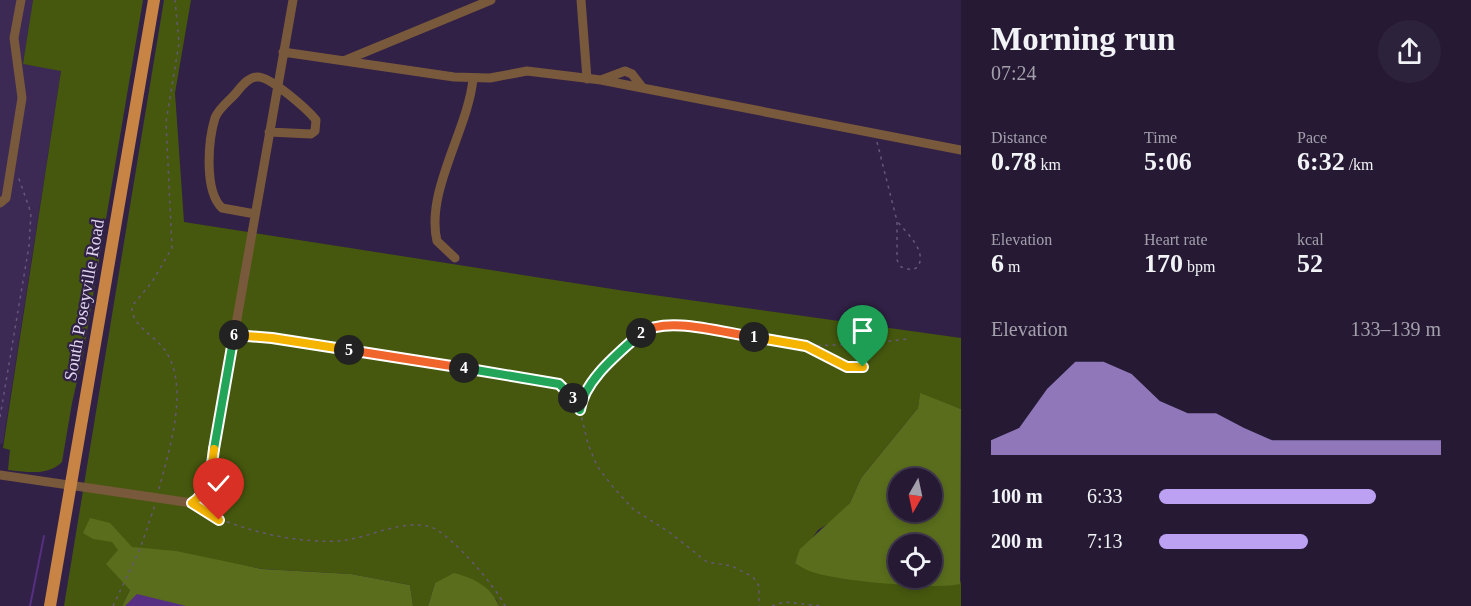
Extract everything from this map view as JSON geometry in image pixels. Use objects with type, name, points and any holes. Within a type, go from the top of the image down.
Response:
[{"type":"main road","name":"South Poseyville Road","points":[[50,606],[154,0]]},
{"type":"street","points":[[0,203],[6,198],[22,98],[14,38],[21,0]]},
{"type":"street","points":[[0,475],[157,500],[192,503],[202,496],[208,484],[293,0]]},
{"type":"street","points":[[343,61],[491,0]]},
{"type":"street","points":[[581,0],[587,79]]},
{"type":"street","points":[[284,52],[473,78],[489,78],[527,70],[601,80],[961,150]]},
{"type":"street","points":[[255,214],[222,208],[212,192],[209,179],[214,123],[218,113],[251,78],[267,78],[312,115],[317,125],[311,134],[269,132]]},
{"type":"street","points":[[455,258],[437,241],[435,219],[450,159],[470,101],[473,78]]},
{"type":"path","points":[[113,606],[140,549],[157,500],[175,423],[177,396],[171,364],[164,349],[134,318],[132,306],[152,282],[172,248],[166,122],[179,43],[175,0]]},
{"type":"path","points":[[875,135],[897,221],[897,260],[901,267],[912,270],[918,267],[922,260],[920,251],[897,221]]},
{"type":"path","points":[[0,417],[29,246],[31,213],[13,164]]},
{"type":"path","points":[[759,606],[759,586],[753,577],[732,566],[707,562],[669,532],[633,509],[620,495],[597,466],[588,444],[580,410],[582,400],[592,380],[649,327],[669,324],[806,346],[861,344],[866,348],[867,362],[863,367],[856,369],[847,367],[806,346]]},
{"type":"path","points":[[233,335],[272,338],[559,384],[580,410]]},
{"type":"path","points":[[866,348],[882,342],[908,339]]},
{"type":"path","points":[[192,503],[219,520],[248,529],[322,541],[344,540],[412,525],[431,528],[451,541],[498,593],[505,606]]},
{"type":"path","points":[[772,606],[783,602],[822,606]]},
{"type":"shaded area","points":[[0,0],[33,0],[23,64],[61,70],[3,443],[0,444]]},
{"type":"shaded area","points":[[137,594],[186,606],[125,606]]},
{"type":"green space","points":[[33,0],[143,0],[83,355],[62,462],[44,471],[30,472],[8,470],[10,450],[3,448],[61,71],[23,64]]},
{"type":"green space","points":[[164,0],[191,0],[175,93],[184,222],[625,291],[961,338],[961,409],[920,394],[918,408],[861,478],[850,503],[837,518],[818,530],[795,562],[832,576],[888,583],[888,588],[942,588],[942,584],[960,584],[961,580],[961,606],[499,606],[496,599],[435,583],[428,606],[413,606],[410,585],[351,574],[263,569],[225,562],[130,590],[122,606],[64,606]]},
{"type":"green space","points":[[920,393],[961,409],[960,584],[942,586],[942,534],[888,534],[888,583],[824,575],[812,572],[795,563],[800,549],[850,503],[861,478],[918,408]]},
{"type":"green space","points":[[90,518],[110,523],[132,547],[176,551],[262,569],[351,574],[410,585],[413,606],[122,606],[130,590],[106,564],[118,550],[112,542],[93,539],[83,533]]},
{"type":"green space","points":[[454,573],[481,584],[496,599],[499,606],[428,606],[435,583]]},
{"type":"waterway","points":[[30,606],[44,536]]},
{"type":"route","points":[[219,520],[192,503],[202,496],[208,484],[233,335],[272,338],[559,384],[573,398],[580,410],[585,391],[592,380],[642,332],[649,327],[659,325],[669,324],[806,346],[847,367],[856,369],[863,367]]}]
